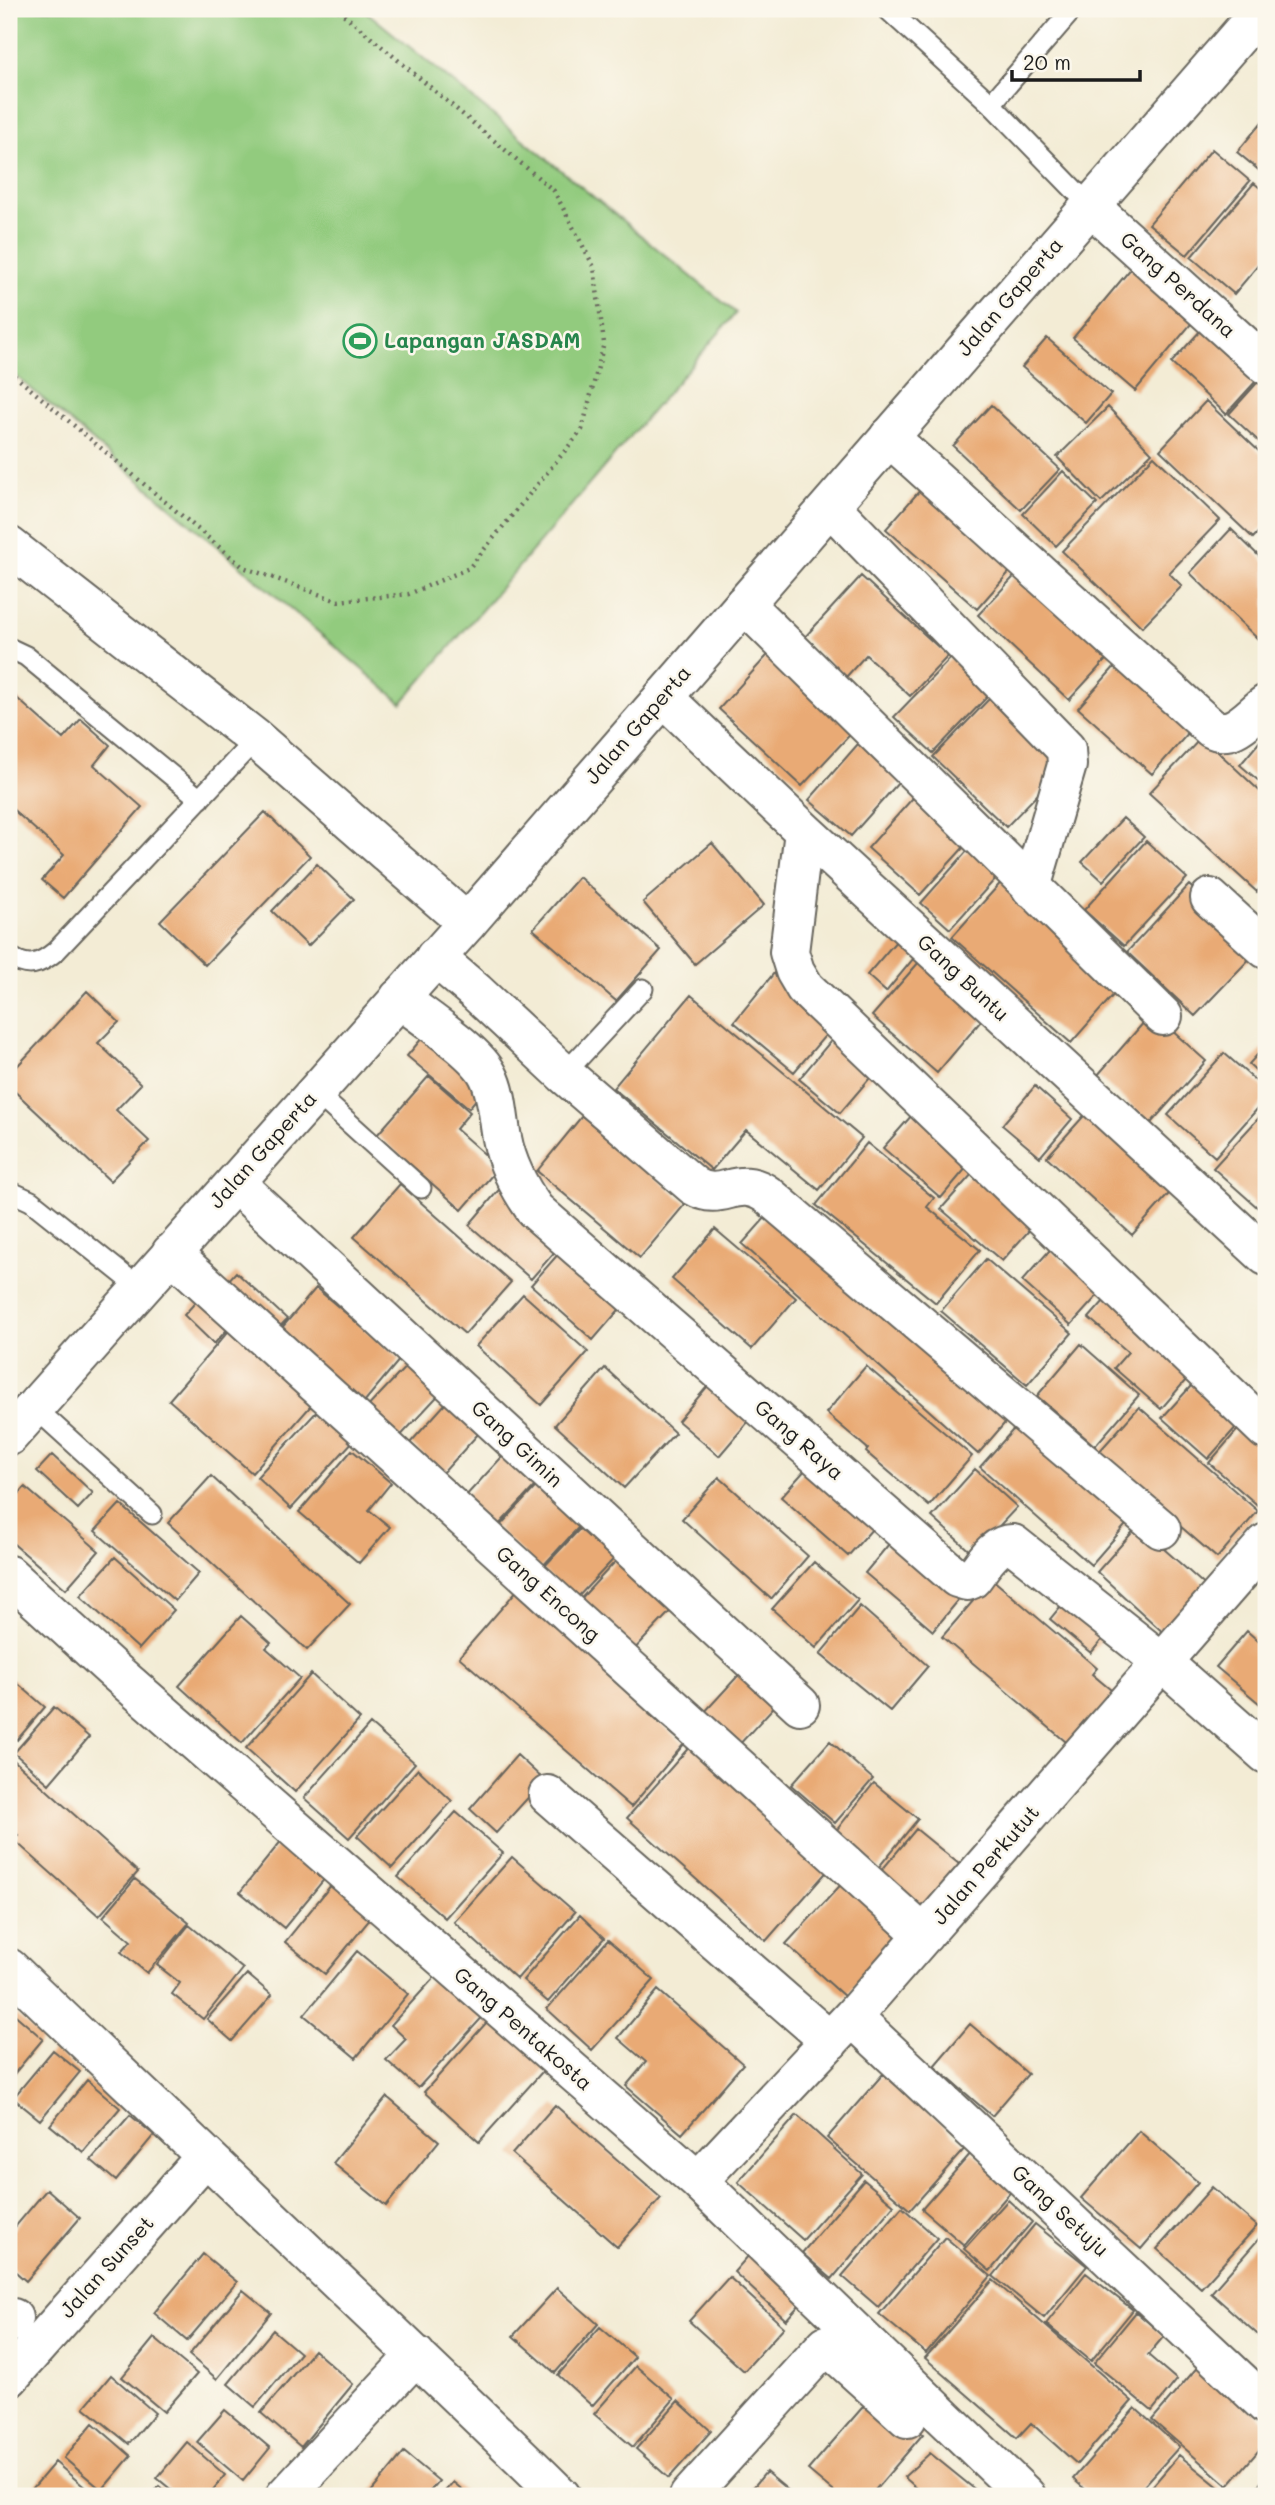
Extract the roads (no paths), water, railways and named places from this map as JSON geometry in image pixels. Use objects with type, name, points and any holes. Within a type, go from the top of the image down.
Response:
[{"type":"street","name":"Jalan Gaperta","points":[[9,1436],[467,923],[1262,9]]},
{"type":"street","name":"Gang Perdana","points":[[1090,206],[1266,365]]},
{"type":"street","points":[[889,437],[1211,728],[1220,733],[1233,730],[1266,705]]},
{"type":"street","points":[[831,507],[1066,749],[1068,765],[1031,888]]},
{"type":"street","points":[[9,546],[256,739],[467,923]]},
{"type":"street","points":[[744,604],[1163,1016]]},
{"type":"street","name":"Gang Buntu","points":[[663,697],[804,831],[1266,1256]]},
{"type":"street","points":[[804,831],[789,952],[804,988],[1266,1430]]},
{"type":"street","points":[[1210,898],[1266,949]]},
{"type":"street","points":[[435,957],[564,1074],[702,1190],[718,1191],[751,1185],[769,1196],[1160,1529]]},
{"type":"street","name":"Gang Raya","points":[[400,998],[477,1059],[488,1074],[503,1142],[512,1169],[521,1191],[536,1210],[957,1578],[967,1581],[972,1578],[996,1549],[1001,1545],[1013,1544],[1162,1662],[1266,1754]]},
{"type":"street","name":"Gang Gimin","points":[[235,1183],[800,1705]]},
{"type":"street","name":"Gang Encong","points":[[171,1253],[924,1936]]},
{"type":"street","name":"Jalan Perkutut","points":[[698,2181],[924,1936],[1266,1543]]},
{"type":"street","name":"Gang Pentakosta","points":[[9,1575],[132,1686],[698,2181],[1026,2496]]},
{"type":"street","name":"Gang Setuju","points":[[548,1795],[841,2029],[1266,2405]]},
{"type":"street","points":[[9,1968],[561,2496]]},
{"type":"street","name":"Jalan Sunset","points":[[9,2378],[205,2157]]},
{"type":"street","points":[[689,2496],[826,2345],[996,2496]]},
{"type":"street","points":[[285,2496],[416,2355]]},
{"type":"lane","points":[[887,9],[991,104],[1090,206]]},
{"type":"lane","points":[[991,104],[1073,9]]},
{"type":"lane","points":[[9,648],[26,656],[200,799]]},
{"type":"lane","points":[[9,956],[32,966],[56,951],[256,739]]},
{"type":"lane","points":[[564,1074],[643,989]]},
{"type":"lane","points":[[316,1092],[421,1188]]},
{"type":"lane","points":[[9,1191],[31,1201],[140,1288]]},
{"type":"lane","points":[[34,1407],[152,1514]]},
{"type":"place","name":"Lapangan JASDAM","points":[[360,341]]}]
